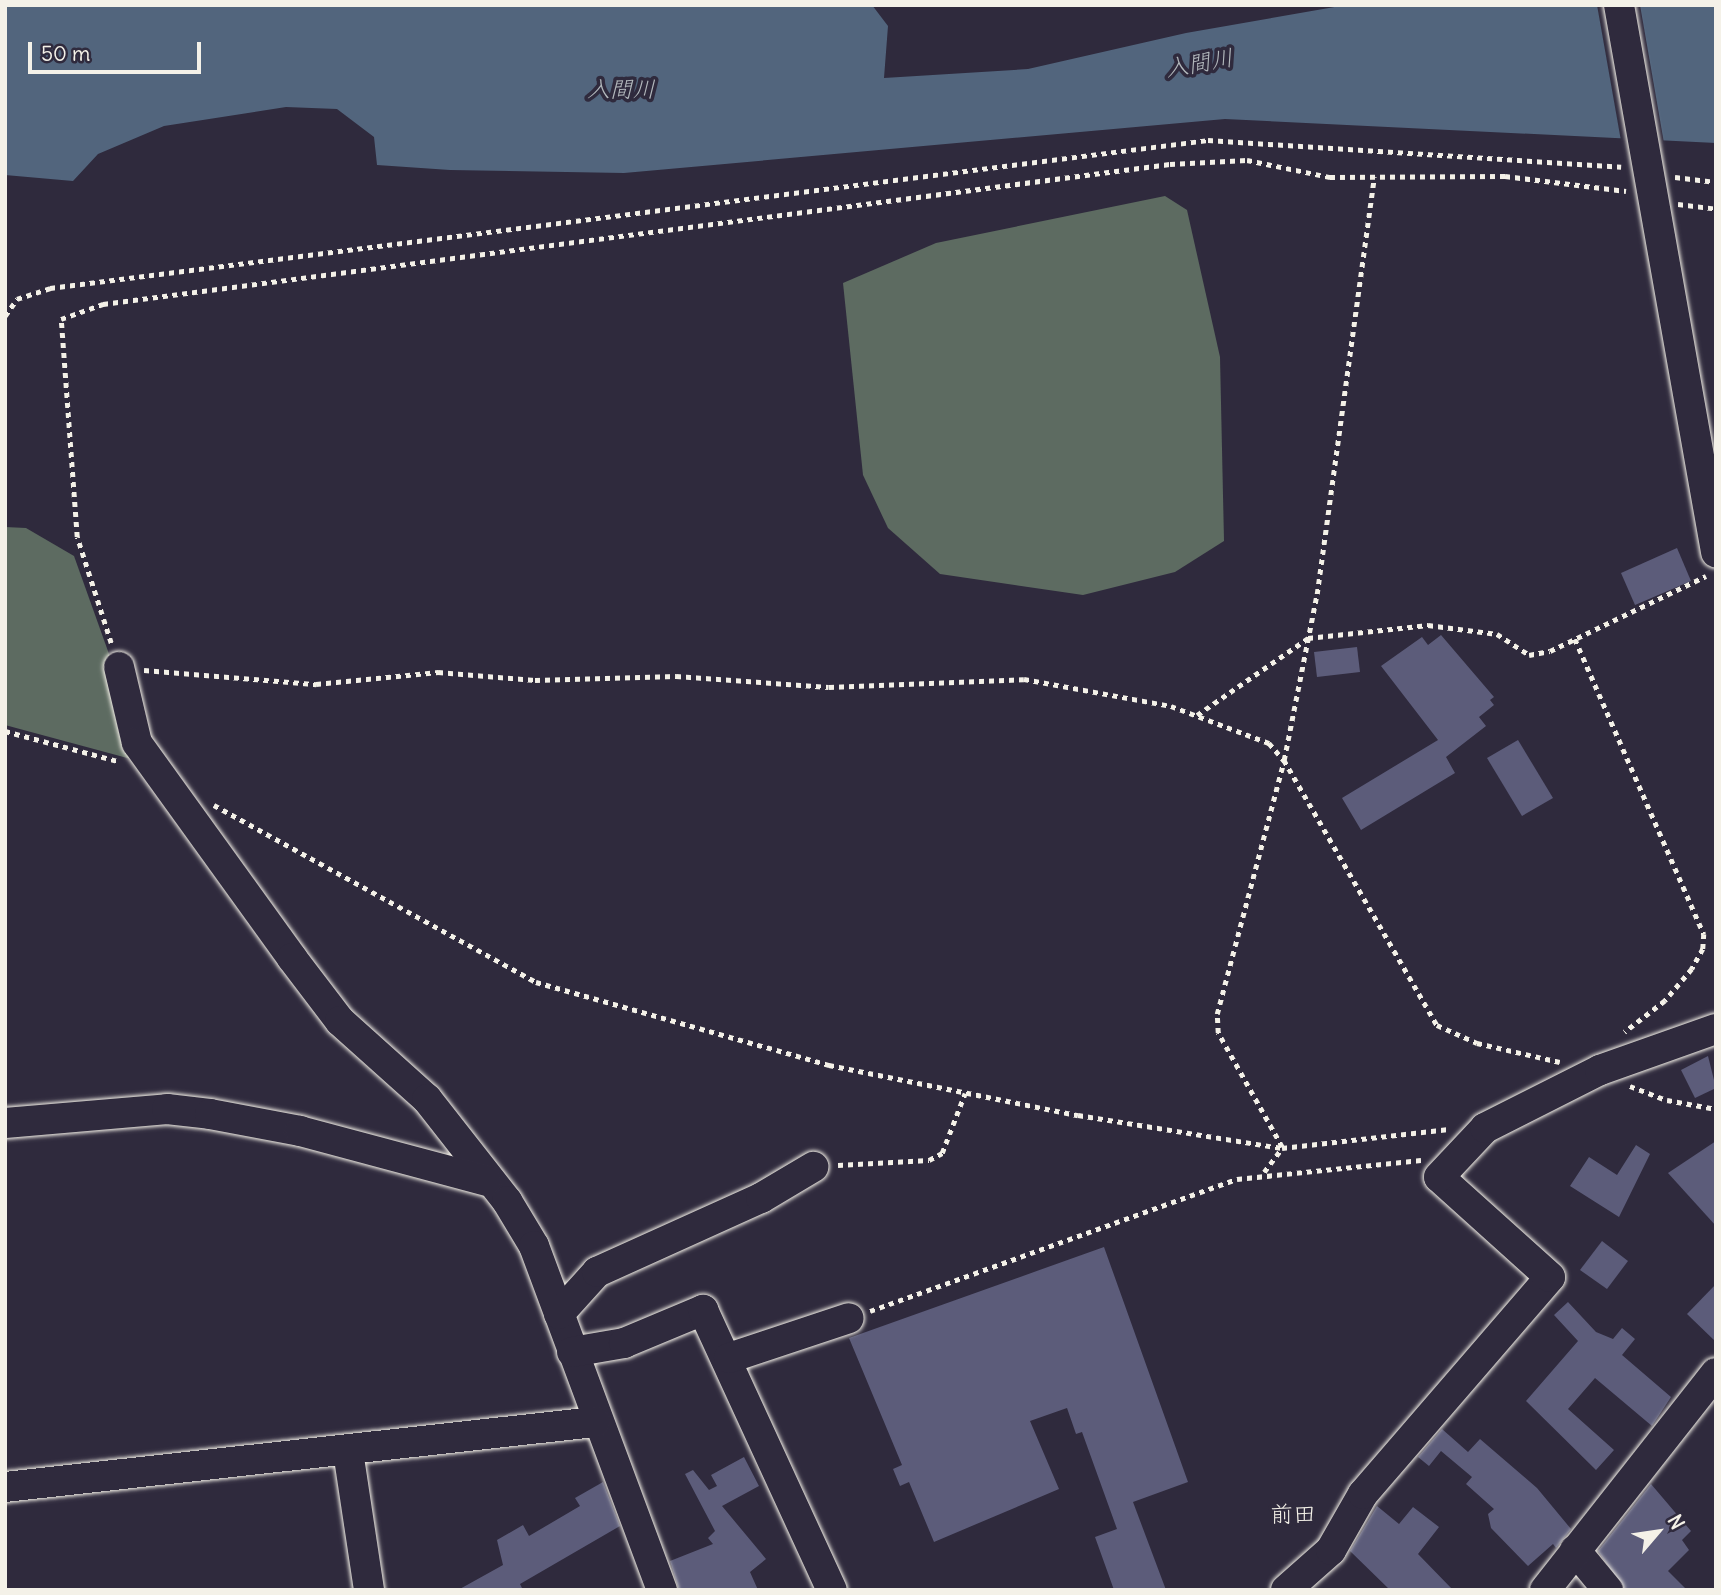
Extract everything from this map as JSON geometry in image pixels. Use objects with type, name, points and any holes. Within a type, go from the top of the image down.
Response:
[{"type":"street","points":[[1619,5],[1716,552]]},
{"type":"street","points":[[119,667],[137,743],[157,772],[340,1021],[427,1100],[486,1181],[508,1201],[534,1246],[595,1422],[662,1590]]},
{"type":"street","points":[[1286,1590],[1331,1550],[1363,1494],[1550,1277],[1439,1177],[1485,1128],[1600,1070],[1716,1029]]},
{"type":"street","points":[[5,1123],[167,1109],[210,1114],[300,1131],[486,1181]]},
{"type":"street","points":[[559,1314],[597,1272],[761,1198],[813,1167]]},
{"type":"street","points":[[572,1352],[624,1343],[703,1310],[729,1358],[832,1590]]},
{"type":"street","points":[[729,1358],[849,1318]]},
{"type":"street","points":[[1545,1590],[1716,1373]]},
{"type":"street","points":[[1684,1415],[1716,1414]]},
{"type":"street","points":[[5,1487],[595,1422]]},
{"type":"street","points":[[348,1451],[369,1590]]},
{"type":"street","points":[[1575,1550],[1608,1590]]},
{"type":"path","points":[[5,316],[17,299],[50,288],[1208,140],[1591,162],[1631,169]]},
{"type":"path","points":[[1636,194],[1505,176],[1330,177],[1247,160],[1170,164],[103,304],[61,319],[77,537],[119,667],[316,684],[438,672],[535,680],[676,676],[829,687],[1024,679],[1075,684],[1197,716],[1269,743],[1284,760],[1437,1025],[1477,1043],[1600,1070],[1667,1100],[1716,1109]]},
{"type":"path","points":[[1671,176],[1716,182]]},
{"type":"path","points":[[1283,1147],[1218,1033],[1217,1014],[1284,760],[1308,638],[1374,177]]},
{"type":"path","points":[[1670,202],[1716,209]]},
{"type":"path","points":[[1197,716],[1308,638],[1428,625],[1497,634],[1530,655],[1575,639],[1716,572]]},
{"type":"path","points":[[1575,639],[1704,934],[1703,948],[1674,990],[1616,1037]]},
{"type":"path","points":[[5,731],[157,772]]},
{"type":"path","points":[[204,799],[536,982],[829,1065],[965,1093],[1283,1147],[1485,1128]]},
{"type":"path","points":[[813,1167],[929,1160],[942,1153],[965,1093]]},
{"type":"path","points":[[1264,1172],[1283,1147]]},
{"type":"path","points":[[849,1318],[1264,1172],[1411,1157],[1424,1161],[1439,1177]]},
{"type":"green space","points":[[1165,196],[1187,210],[1220,357],[1224,541],[1175,572],[1083,595],[940,574],[888,528],[863,475],[843,283],[936,243]]},
{"type":"green space","points":[[5,527],[26,528],[74,556],[114,668],[131,759],[5,725]]},
{"type":"water","name":"入間川","points":[[5,5],[872,5],[888,26],[884,78],[1028,69],[1186,33],[1346,5],[1716,5],[1716,143],[1225,119],[624,173],[450,170],[377,165],[374,137],[337,109],[286,107],[164,126],[98,154],[73,181],[5,175]]},
{"type":"pier","points":[[1597,5],[1640,5],[1664,143],[1621,141]]},
{"type":"building","points":[[1677,548],[1691,581],[1635,605],[1621,573]]},
{"type":"building","points":[[1441,635],[1494,697],[1490,700],[1494,705],[1479,717],[1486,726],[1446,757],[1455,773],[1361,830],[1342,798],[1438,740],[1381,666],[1422,637],[1428,645]]},
{"type":"building","points":[[1357,647],[1360,672],[1317,677],[1314,652]]},
{"type":"building","points":[[1518,740],[1553,798],[1522,816],[1487,758]]},
{"type":"building","points":[[1708,1056],[1716,1088],[1695,1098],[1681,1070]]},
{"type":"building","points":[[1716,1141],[1716,1226],[1668,1173]]},
{"type":"building","points":[[1636,1145],[1650,1154],[1619,1217],[1570,1186],[1589,1157],[1617,1175]]},
{"type":"building","points":[[1602,1241],[1628,1261],[1607,1289],[1580,1270]]},
{"type":"building","points":[[1104,1247],[1188,1482],[1133,1502],[1166,1590],[1114,1590],[1095,1537],[1117,1529],[1082,1432],[1076,1434],[1067,1408],[1030,1421],[1059,1489],[934,1542],[909,1482],[900,1486],[893,1469],[902,1465],[849,1338]]},
{"type":"building","points":[[1716,1284],[1716,1342],[1687,1314]]},
{"type":"building","points":[[1568,1302],[1596,1332],[1613,1339],[1622,1328],[1635,1339],[1622,1355],[1671,1397],[1652,1426],[1595,1378],[1568,1409],[1614,1450],[1596,1470],[1526,1401],[1578,1341],[1554,1315]]},
{"type":"building","points":[[1442,1429],[1468,1452],[1480,1439],[1537,1488],[1571,1529],[1556,1548],[1553,1544],[1528,1566],[1491,1528],[1488,1514],[1494,1509],[1466,1484],[1472,1477],[1441,1451],[1429,1466],[1418,1457]]},
{"type":"building","points":[[744,1457],[759,1486],[722,1506],[766,1559],[750,1572],[758,1590],[679,1590],[670,1561],[713,1544],[708,1538],[715,1531],[685,1474],[693,1470],[709,1490],[717,1486],[711,1475]]},
{"type":"building","points":[[603,1482],[620,1526],[520,1584],[523,1590],[458,1590],[503,1565],[497,1540],[523,1525],[529,1536],[580,1506],[575,1498]]},
{"type":"building","points":[[1651,1484],[1691,1531],[1682,1540],[1689,1550],[1668,1571],[1687,1590],[1625,1590],[1598,1551]]},
{"type":"building","points":[[1377,1506],[1399,1524],[1413,1507],[1439,1527],[1418,1554],[1453,1590],[1390,1590],[1350,1551]]},
{"type":"district","name":"前田","points":[[1293,1514]]}]
